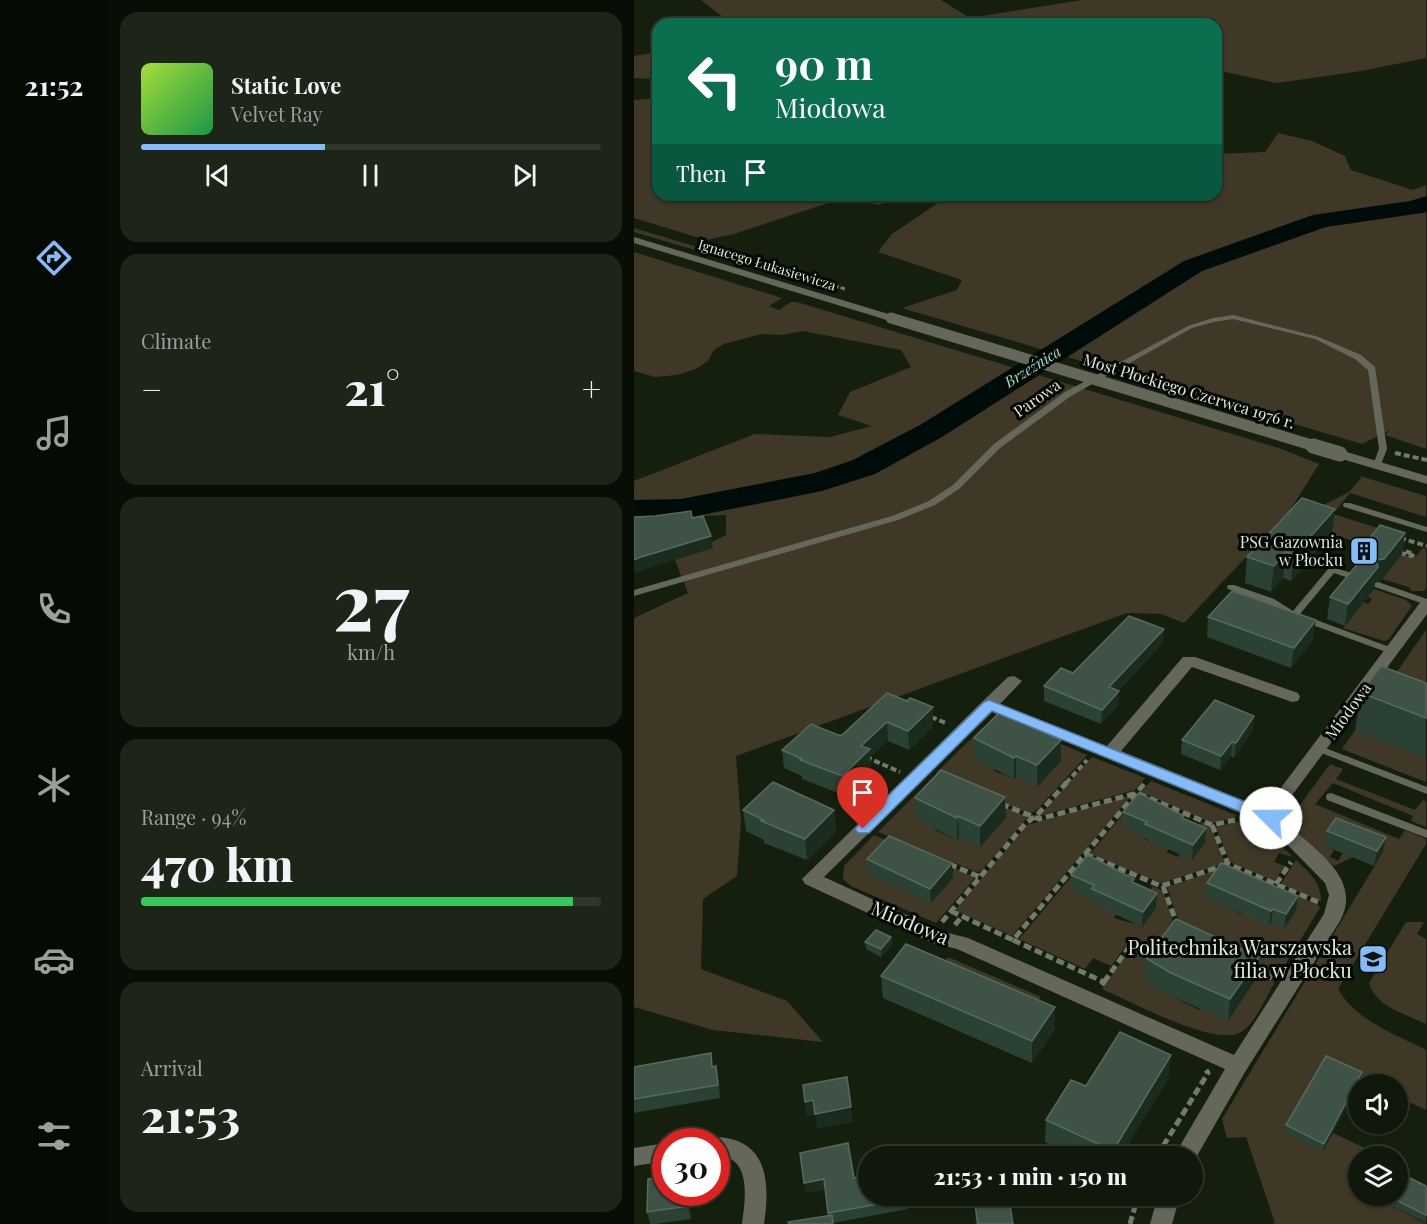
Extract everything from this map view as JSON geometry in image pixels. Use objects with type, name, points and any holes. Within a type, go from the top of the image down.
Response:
[{"type":"street","name":"Ignacego Łukasiewicza","points":[[634,240],[891,318]]},
{"type":"street","name":"Most Płockiego Czerwca 1976 r.","points":[[891,318],[1377,465]]},
{"type":"street","points":[[1377,465],[1426,480]]},
{"type":"street","name":"Miodowa","points":[[1271,818],[1273,809],[1320,749],[1426,602]]},
{"type":"street","points":[[1104,751],[1189,660],[1292,697]]},
{"type":"street","name":"Miodowa","points":[[1014,681],[811,879],[940,938],[961,943],[1238,1066]]},
{"type":"street","points":[[989,705],[1271,818],[1329,876],[1337,888],[1338,902],[1333,916],[1238,1066],[1191,1146]]},
{"type":"street","points":[[730,1148],[744,1156],[755,1171],[757,1189],[753,1224]]},
{"type":"street","points":[[634,1157],[652,1154]]},
{"type":"street","points":[[1161,1224],[1166,1206]]},
{"type":"lane","name":"Parowa","points":[[634,593],[895,518],[932,503],[956,487],[997,446],[1068,394],[1190,327],[1213,320],[1233,317],[1297,332],[1337,346],[1358,357],[1372,369],[1383,449],[1377,465]]},
{"type":"lane","points":[[1347,505],[1426,530]]},
{"type":"lane","points":[[1294,615],[1333,570],[1360,579]]},
{"type":"lane","points":[[1378,585],[1426,602]]},
{"type":"lane","points":[[1231,587],[1271,601],[1294,615],[1392,651]]},
{"type":"lane","points":[[1320,749],[1426,791]]},
{"type":"lane","points":[[1331,796],[1426,834]]},
{"type":"path","points":[[1383,449],[1426,460]]},
{"type":"path","points":[[1397,539],[1398,537],[1426,546]]},
{"type":"path","points":[[1390,548],[1414,554],[1412,556],[1390,548]]},
{"type":"path","points":[[922,714],[964,730]]},
{"type":"path","points":[[943,929],[937,927],[1032,817],[1038,814],[1104,751]]},
{"type":"path","points":[[860,754],[915,778]]},
{"type":"path","points":[[1013,940],[1156,772]]},
{"type":"path","points":[[996,801],[1039,819],[1137,793],[1212,825],[1240,819]]},
{"type":"path","points":[[1150,805],[1154,800]]},
{"type":"path","points":[[1172,816],[1177,810]]},
{"type":"path","points":[[1194,828],[1201,820]]},
{"type":"path","points":[[1212,825],[1228,864]]},
{"type":"path","points":[[1086,854],[1163,886],[1228,864],[1324,904],[1325,896]]},
{"type":"path","points":[[1276,884],[1295,856]]},
{"type":"path","points":[[943,861],[950,868],[980,877]]},
{"type":"path","points":[[1097,866],[1102,861]]},
{"type":"path","points":[[1232,874],[1237,867]]},
{"type":"path","points":[[1122,879],[1128,872]]},
{"type":"path","points":[[1257,885],[1262,878]]},
{"type":"path","points":[[1146,891],[1152,883]]},
{"type":"path","points":[[1163,886],[1166,889],[1180,935]]},
{"type":"path","points":[[1283,896],[1288,889]]},
{"type":"path","points":[[951,911],[1105,982]]},
{"type":"path","points":[[949,932],[962,916]]},
{"type":"path","points":[[1098,991],[1127,950],[1169,938]]},
{"type":"path","points":[[1246,966],[1278,981]]},
{"type":"path","points":[[1162,1146],[1208,1073],[1202,1065]]},
{"type":"path","points":[[1130,1224],[1135,1206]]},
{"type":"shaded area","points":[[701,0],[941,0],[970,18],[724,18]]},
{"type":"shaded area","points":[[1082,0],[1426,0],[1426,58],[1361,71],[1277,83],[1222,71],[1222,18],[970,18]]},
{"type":"shaded area","points":[[652,53],[652,79],[634,78],[634,56]]},
{"type":"shaded area","points":[[652,98],[652,201],[834,201],[734,234],[706,240],[634,218],[634,100]]},
{"type":"shaded area","points":[[1278,133],[1312,141],[1345,156],[1351,170],[1413,190],[1426,185],[1426,449],[1385,435],[1390,430],[1362,444],[902,308],[957,290],[962,280],[878,252],[892,234],[941,201],[1222,201],[1222,154],[1265,152]]},
{"type":"shaded area","points":[[865,201],[891,201],[878,205]]},
{"type":"shaded area","points":[[634,228],[777,271],[767,271],[634,232]]},
{"type":"shaded area","points":[[634,252],[782,298],[769,306],[779,310],[791,302],[797,302],[1279,448],[1319,464],[1279,528],[1349,492],[1361,478],[1360,476],[1426,496],[1426,517],[1350,493],[1333,514],[1397,534],[1375,548],[1317,531],[1288,530],[1274,534],[1261,541],[1184,623],[1161,614],[1127,613],[736,756],[741,822],[737,876],[703,899],[701,969],[787,1001],[823,1042],[713,1030],[634,1007],[634,618],[688,593],[675,560],[726,535],[726,515],[634,519],[634,481],[755,434],[830,437],[872,426],[838,415],[850,392],[911,367],[901,350],[803,331],[781,335],[761,334],[724,344],[714,350],[708,361],[696,369],[677,375],[655,377],[634,371]]},
{"type":"shaded area","points":[[1423,548],[1426,549],[1426,587],[1424,591],[1411,591],[1409,587],[1382,579],[1402,554],[1414,558]]},
{"type":"shaded area","points":[[1374,589],[1406,600],[1412,606],[1389,639],[1384,641],[1343,628],[1364,602],[1368,604],[1372,599],[1368,597]]},
{"type":"shaded area","points":[[1426,630],[1426,709],[1382,693]]},
{"type":"shaded area","points":[[1377,699],[1426,758],[1426,782],[1342,749]]},
{"type":"shaded area","points":[[995,722],[994,771],[1014,779],[1042,736],[1087,755],[1037,810],[1029,814],[936,773],[981,729]]},
{"type":"shaded area","points":[[1092,757],[1145,778],[1135,790],[1039,816]]},
{"type":"shaded area","points":[[1330,764],[1343,769],[1336,779],[1415,810],[1423,800],[1426,802],[1426,827],[1411,821],[1413,816],[1333,783],[1315,804],[1399,839],[1405,830],[1426,839],[1426,844],[1338,989],[1355,1010],[1377,1026],[1426,1050],[1426,1110],[1408,1102],[1408,1074],[1349,1074],[1324,1063],[1323,1151],[1333,1133],[1360,1146],[1348,1146],[1348,1206],[1391,1206],[1426,1224],[1272,1224],[1275,1223],[1246,1137],[1227,1138],[1222,1119],[1383,852],[1325,846],[1334,850],[1330,857],[1338,861],[1343,853],[1353,857],[1334,866],[1286,826],[1284,816],[1289,809],[1300,805]]},
{"type":"shaded area","points":[[933,777],[954,785],[935,830],[957,840],[981,797],[1026,816],[1027,818],[981,871],[977,872],[878,832]]},
{"type":"shaded area","points":[[1151,781],[1238,816],[1212,823],[1141,792]]},
{"type":"shaded area","points":[[1132,795],[1012,936],[955,910],[1027,825]]},
{"type":"shaded area","points":[[1138,796],[1148,834],[1144,839],[1170,847],[1166,852],[1178,857],[1202,822],[1210,825],[1225,863],[1161,883],[1090,854]]},
{"type":"shaded area","points":[[1246,820],[1267,833],[1293,857],[1279,853],[1274,862],[1285,866],[1274,881],[1230,862],[1216,827]]},
{"type":"shaded area","points":[[874,835],[910,850],[948,877],[955,868],[975,878],[936,923],[851,886],[843,879],[844,866]]},
{"type":"shaded area","points":[[1088,857],[1084,892],[1118,912],[1114,918],[1142,926],[1141,902],[1153,886],[1163,891],[1177,934],[1124,948],[1111,966],[1093,958],[1085,969],[1019,939]]},
{"type":"shaded area","points":[[1296,860],[1317,883],[1321,901],[1281,884]]},
{"type":"shaded area","points":[[1229,866],[1234,868],[1225,880],[1230,909],[1242,915],[1244,912],[1268,926],[1271,923],[1284,929],[1289,892],[1320,908],[1278,976],[1275,977],[1183,934],[1167,887]]},
{"type":"shaded area","points":[[1406,922],[1424,922],[1417,934],[1426,939],[1426,1024],[1385,1004],[1378,998],[1369,983]]},
{"type":"shaded area","points":[[1180,938],[1169,995],[1200,1010],[1216,954],[1275,982],[1256,1016],[1241,1032],[1229,1035],[1213,1034],[1193,1029],[1102,989],[1128,953]]},
{"type":"shaded area","points":[[948,957],[1041,997],[1035,1006],[941,965]]},
{"type":"building","points":[[1302,498],[1335,509],[1294,555],[1286,552],[1274,566],[1247,557]]},
{"type":"building","points":[[691,511],[692,518],[703,516],[711,536],[634,560],[634,517]]},
{"type":"building","points":[[1380,525],[1405,533],[1384,559],[1376,560],[1378,567],[1348,604],[1330,597],[1360,561],[1365,562],[1369,559],[1368,551],[1361,549]]},
{"type":"building","points":[[1232,591],[1316,620],[1294,648],[1208,617]]},
{"type":"building","points":[[1129,616],[1164,629],[1109,687],[1119,691],[1102,710],[1044,686],[1061,668],[1073,673]]},
{"type":"building","points":[[1381,666],[1426,683],[1426,718],[1361,693]]},
{"type":"building","points":[[887,693],[907,701],[910,698],[933,707],[908,731],[887,722],[861,746],[870,749],[842,776],[800,760],[802,759],[782,750],[811,724],[842,735]]},
{"type":"building","points":[[1215,700],[1254,716],[1236,743],[1232,742],[1221,756],[1182,740]]},
{"type":"building","points":[[999,713],[1061,740],[1037,765],[1016,756],[1014,758],[974,738]]},
{"type":"building","points":[[941,770],[1005,797],[980,826],[915,798]]},
{"type":"building","points":[[773,782],[834,810],[805,839],[761,821],[764,820],[743,810]]},
{"type":"building","points":[[1139,793],[1184,816],[1182,818],[1206,828],[1193,845],[1123,812]]},
{"type":"building","points":[[1336,818],[1386,837],[1377,851],[1327,831]]},
{"type":"building","points":[[889,836],[952,863],[930,889],[867,859]]},
{"type":"building","points":[[1088,855],[1134,879],[1132,882],[1157,893],[1143,912],[1092,889],[1094,885],[1071,875]]},
{"type":"building","points":[[1221,863],[1298,896],[1286,914],[1273,909],[1271,911],[1207,883]]},
{"type":"building","points":[[1176,919],[1259,957],[1230,999],[1171,973],[1146,958]]},
{"type":"building","points":[[876,930],[891,937],[881,949],[865,942]]},
{"type":"building","points":[[906,944],[1055,1007],[1032,1041],[881,976]]},
{"type":"building","points":[[1120,1032],[1171,1055],[1116,1146],[1102,1146],[1046,1120],[1071,1080],[1086,1086]]},
{"type":"building","points":[[711,1053],[712,1067],[716,1066],[718,1085],[634,1099],[634,1067]]},
{"type":"building","points":[[1326,1056],[1362,1072],[1361,1074],[1348,1074],[1348,1099],[1324,1144],[1286,1125]]},
{"type":"building","points":[[847,1077],[851,1107],[815,1114],[813,1100],[805,1102],[803,1085]]},
{"type":"building","points":[[848,1143],[854,1178],[858,1177],[858,1206],[868,1206],[828,1213],[824,1179],[804,1183],[800,1153]]},
{"type":"building","points":[[1408,1177],[1426,1186],[1426,1215],[1408,1206]]},
{"type":"building","points":[[648,1179],[652,1179],[652,1206],[688,1206],[647,1212]]},
{"type":"building","points":[[975,1206],[1010,1206],[1013,1224],[978,1224]]},
{"type":"building","points":[[832,1215],[833,1224],[789,1224],[788,1222]]},
{"type":"waterway","name":"Brzeźnica","points":[[634,510],[681,509],[822,481],[864,467],[931,431],[1193,266],[1322,220],[1414,208],[1427,203]]},
{"type":"place","name":"PSG Gazownia w Płocku","points":[[1364,551]]},
{"type":"place","name":"Politechnika Warszawska filia w Płocku","points":[[1373,959]]},
{"type":"route","points":[[863,829],[989,705],[1271,818]]}]
